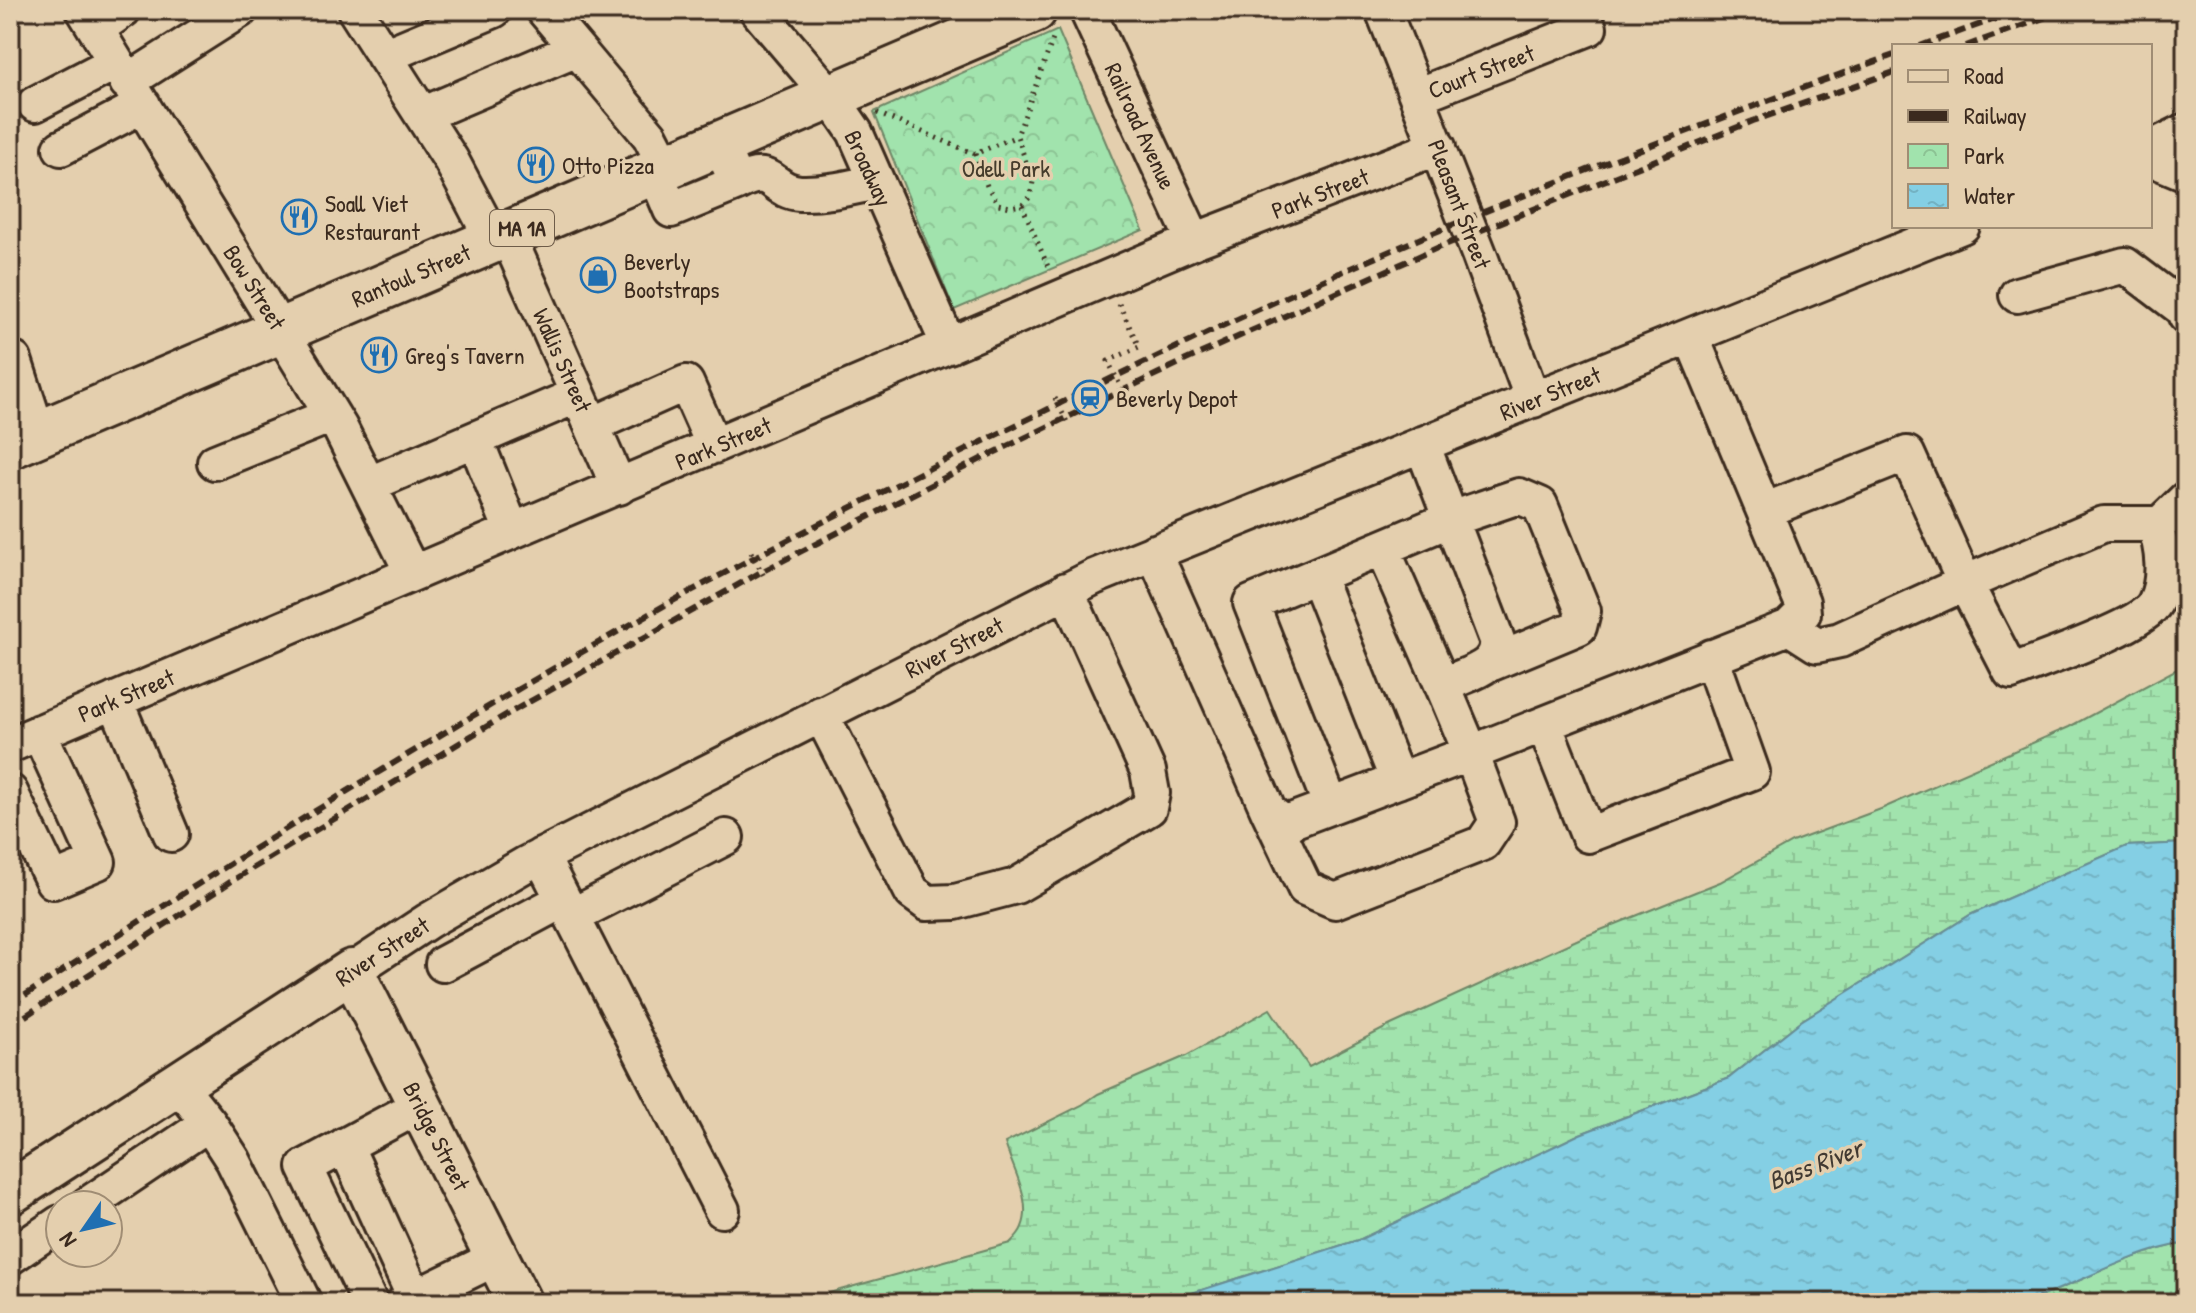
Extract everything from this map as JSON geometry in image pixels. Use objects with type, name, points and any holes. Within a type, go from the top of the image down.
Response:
[{"type":"highway","name":"Rantoul Street","points":[[24,440],[660,169],[728,163],[831,97],[1044,25]]},
{"type":"main road","name":"River Street","points":[[10,1193],[352,971]]},
{"type":"main road","name":"Bridge Street","points":[[352,971],[520,1303]]},
{"type":"street","points":[[61,148],[129,83],[240,10]]},
{"type":"street","name":"Wallis Street","points":[[355,10],[500,237],[619,487]]},
{"type":"street","points":[[384,56],[494,10]]},
{"type":"street","points":[[544,10],[650,136],[660,169]]},
{"type":"street","name":"Broadway","points":[[757,10],[831,97],[855,132],[949,346]]},
{"type":"street","name":"Railroad Avenue","points":[[1087,10],[1194,241]]},
{"type":"street","name":"Pleasant Street","points":[[1383,10],[1533,400]]},
{"type":"street","name":"Bow Street","points":[[101,16],[129,83],[332,415],[370,484],[412,572]]},
{"type":"street","name":"Court Street","points":[[1417,96],[1589,28]]},
{"type":"street","points":[[422,115],[577,49]]},
{"type":"street","points":[[35,104],[129,83]]},
{"type":"street","points":[[2152,148],[2186,131]]},
{"type":"street","name":"Park Street","points":[[25,738],[1194,241],[1438,147]]},
{"type":"street","points":[[2152,159],[2186,173]]},
{"type":"street","points":[[728,163],[752,175],[771,177],[785,190],[800,193],[877,182]]},
{"type":"street","name":"River Street","points":[[352,971],[477,891],[541,856],[1066,590],[1957,228]]},
{"type":"street","points":[[2017,295],[2125,265],[2183,309],[2186,316]]},
{"type":"street","points":[[1269,812],[1289,822],[1789,627],[1803,613],[1802,602],[1691,336]]},
{"type":"street","points":[[10,361],[14,360],[24,440]]},
{"type":"street","points":[[370,484],[475,439],[686,383],[714,446]]},
{"type":"street","points":[[215,462],[332,415]]},
{"type":"street","points":[[475,439],[512,531]]},
{"type":"street","points":[[1422,444],[1497,640],[1498,651],[1492,663]]},
{"type":"street","points":[[1761,505],[1907,454],[1965,583],[2011,672],[2135,622],[2155,604],[2161,578],[2162,544],[2154,524],[2104,524],[1965,583],[1840,640],[1817,645],[1789,627]]},
{"type":"street","points":[[1331,806],[1251,603],[1451,519],[1519,496],[1540,505],[1583,611],[1579,627],[1448,683],[1444,689]]},
{"type":"street","points":[[2156,528],[2186,499]]},
{"type":"street","points":[[1154,552],[1305,888],[1335,901],[1483,843],[1497,822],[1471,753],[1382,548]]},
{"type":"street","points":[[1317,576],[1398,781]]},
{"type":"street","points":[[821,714],[912,892],[927,903],[955,902],[1016,886],[1149,808],[1152,793],[1148,771],[1066,590]]},
{"type":"street","points":[[1544,724],[1588,835],[1752,772],[1711,657]]},
{"type":"street","points":[[115,700],[171,834]]},
{"type":"street","points":[[25,738],[59,775],[98,862],[53,881],[11,795],[59,775]]},
{"type":"street","points":[[443,964],[726,837]]},
{"type":"street","points":[[541,856],[722,1210]]},
{"type":"street","points":[[178,1084],[233,1160],[304,1303]]},
{"type":"street","points":[[370,1303],[305,1167],[421,1105]]},
{"type":"street","points":[[111,1189],[209,1123]]},
{"type":"street","points":[[345,1145],[426,1297],[498,1257]]},
{"type":"street","points":[[10,1257],[44,1234]]},
{"type":"path","points":[[975,154],[987,186],[998,204],[1010,207],[1022,205],[1030,197],[1033,182],[1017,136],[1044,25]]},
{"type":"path","points":[[874,112],[975,154],[1017,136]]},
{"type":"path","points":[[1022,205],[1049,269]]},
{"type":"path","points":[[1125,395],[1108,361],[1139,347],[1133,335]]},
{"type":"path","points":[[1055,398],[1067,422]]},
{"type":"path","points":[[751,552],[765,578]]},
{"type":"green space","name":"Odell Park","points":[[1058,30],[1143,230],[954,310],[874,112]]},
{"type":"green space","points":[[2186,660],[2186,843],[2127,846],[1970,915],[1801,1021],[1729,1078],[1580,1134],[1361,1239],[1161,1303],[793,1303],[1010,1243],[1022,1227],[1025,1206],[1005,1143],[1098,1094],[1186,1056],[1270,1009],[1309,1067],[1391,1025],[1581,938],[1720,882],[1792,842],[1881,809],[2069,727],[2181,667]]},
{"type":"green space","points":[[2186,1243],[2186,1303],[2022,1303],[2143,1254]]},
{"type":"water","name":"Bass River","points":[[2186,843],[2186,1243],[2143,1254],[2022,1303],[1161,1303],[1361,1239],[1580,1134],[1729,1078],[1801,1021],[1970,915],[2127,846]]},
{"type":"railway","points":[[1926,44],[2020,10]]},
{"type":"railway","points":[[1972,44],[2066,10]]},
{"type":"railway","points":[[10,1005],[392,764],[663,606],[852,507],[1117,376],[1373,258],[1608,162],[1892,56]]},
{"type":"railway","points":[[10,1026],[235,879],[504,716],[761,572],[983,458],[1186,360],[1437,248],[1753,121],[1892,73]]},
{"type":"place","name":"Otto Pizza","points":[[536,165]]},
{"type":"place","name":"Soall Viet Restaurant","points":[[299,217]]},
{"type":"place","name":"Beverly Bootstraps","points":[[598,275]]},
{"type":"place","name":"Greg's Tavern","points":[[379,355]]},
{"type":"place","name":"Beverly Depot","points":[[1090,398]]}]
